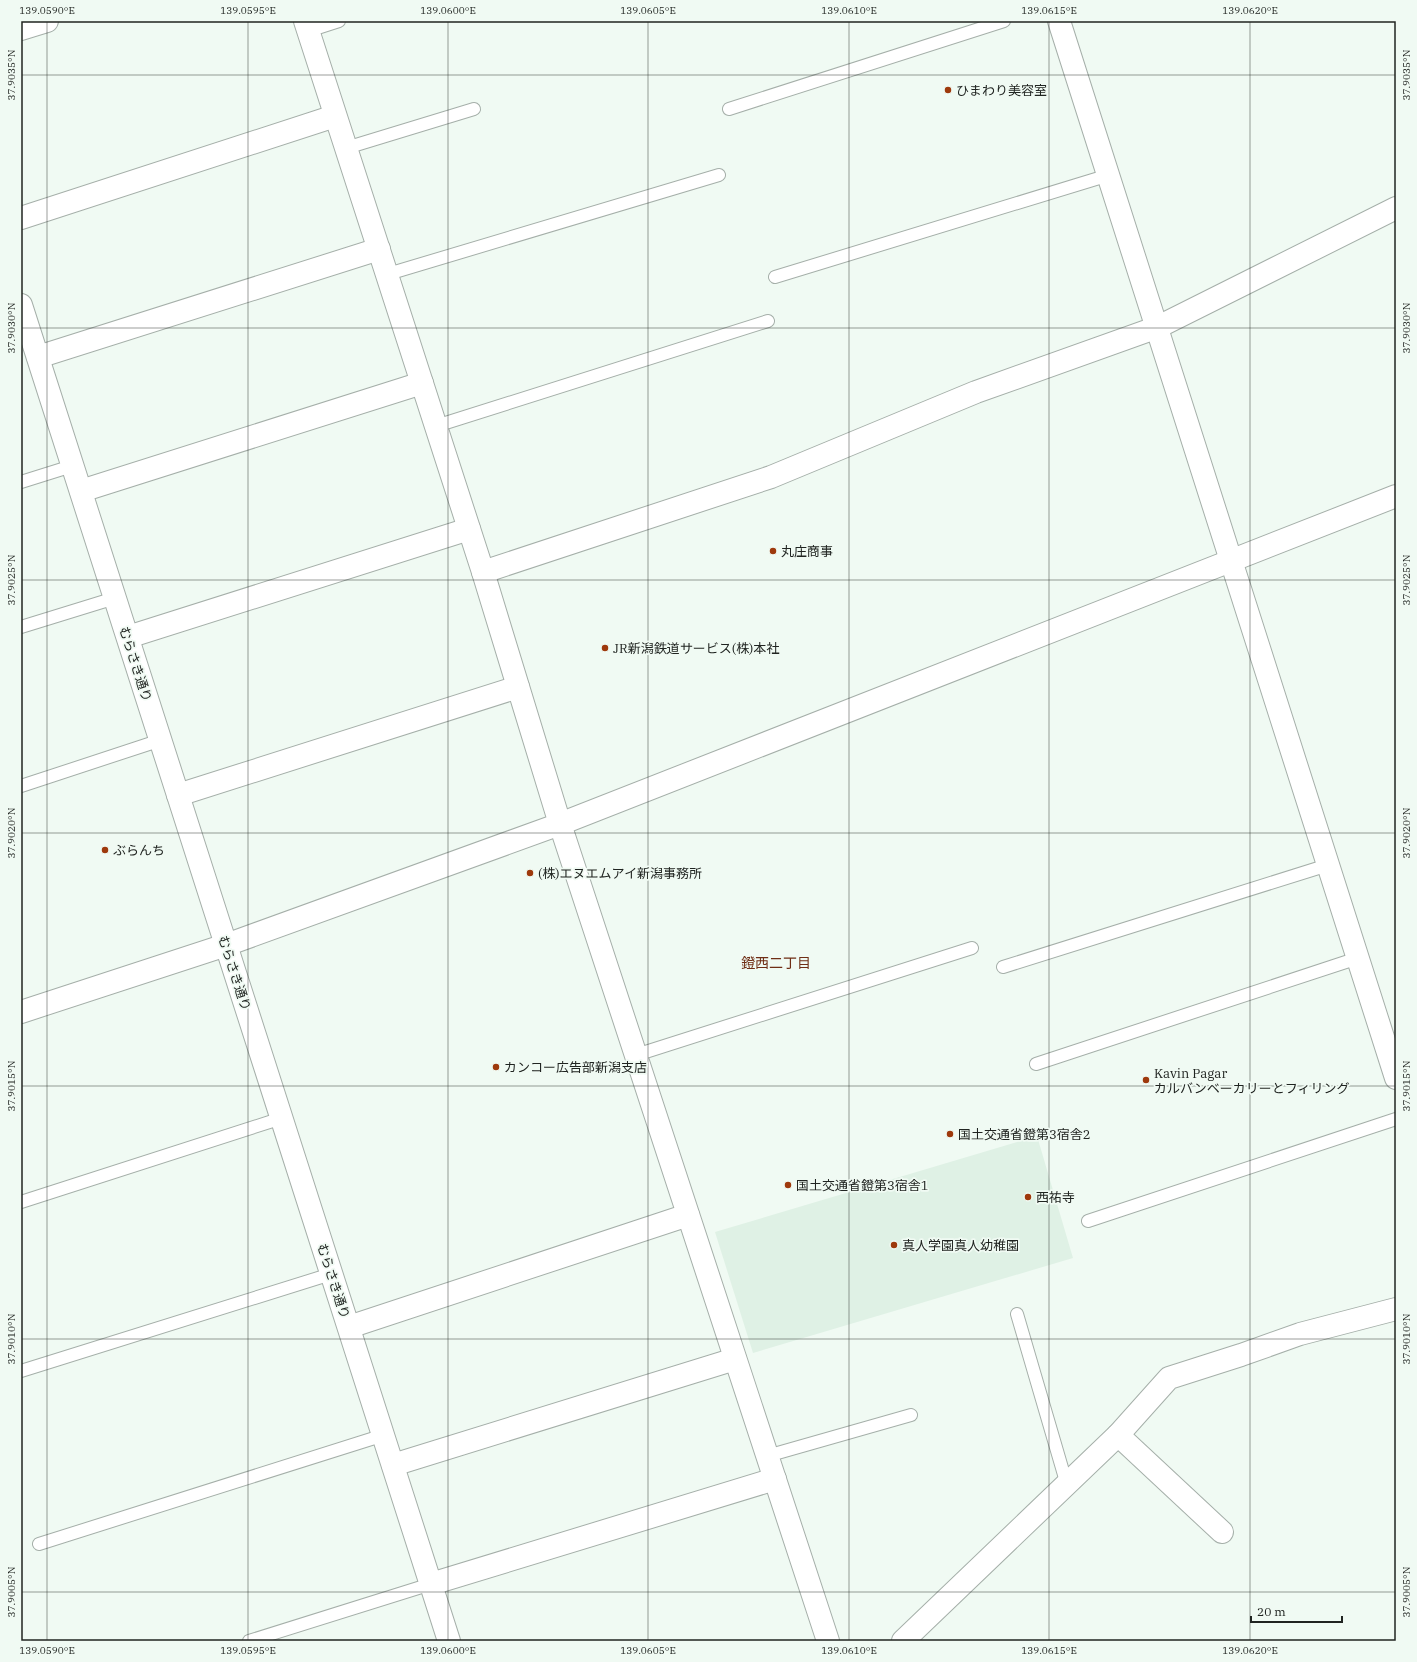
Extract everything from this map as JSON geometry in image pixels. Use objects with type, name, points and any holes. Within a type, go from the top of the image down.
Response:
[{"type":"street","points":[[21,29],[47,21]]},
{"type":"street","points":[[1059,21],[1158,327],[1230,561],[1396,1078]]},
{"type":"street","points":[[306,26],[380,249],[483,572],[560,824],[775,1479],[822,1639]]},
{"type":"street","points":[[21,218],[335,116]]},
{"type":"street","points":[[483,572],[771,477],[976,392],[1158,327],[1396,208]]},
{"type":"street","points":[[38,357],[380,249]]},
{"type":"street","name":"むらさき通り","points":[[22,313],[38,357],[449,1641]]},
{"type":"street","points":[[81,491],[422,383]]},
{"type":"street","points":[[21,1012],[226,945],[560,824],[1396,496]]},
{"type":"street","points":[[128,637],[469,529]]},
{"type":"street","points":[[178,795],[518,687]]},
{"type":"street","points":[[349,1327],[688,1215]]},
{"type":"street","points":[[903,1641],[1118,1435],[1169,1378],[1241,1356],[1300,1334],[1396,1309]]},
{"type":"street","points":[[393,1465],[736,1359]]},
{"type":"street","points":[[1118,1435],[1222,1532]]},
{"type":"street","points":[[431,1584],[775,1479]]},
{"type":"lane","points":[[306,26],[339,21]]},
{"type":"lane","points":[[729,110],[1004,21]]},
{"type":"lane","points":[[346,148],[474,109]]},
{"type":"lane","points":[[388,274],[719,175]]},
{"type":"lane","points":[[775,277],[1109,175]]},
{"type":"lane","points":[[436,426],[768,321]]},
{"type":"lane","points":[[21,482],[72,466]]},
{"type":"lane","points":[[21,628],[115,598]]},
{"type":"lane","points":[[21,786],[161,740]]},
{"type":"lane","points":[[1003,967],[1328,865]]},
{"type":"lane","points":[[636,1056],[972,948]]},
{"type":"lane","points":[[1036,1064],[1358,958]]},
{"type":"lane","points":[[21,1202],[282,1118]]},
{"type":"lane","points":[[1088,1221],[1396,1118]]},
{"type":"lane","points":[[21,1371],[331,1274]]},
{"type":"lane","points":[[1017,1314],[1067,1485]]},
{"type":"lane","points":[[767,1456],[911,1415]]},
{"type":"lane","points":[[39,1544],[384,1435]]},
{"type":"lane","points":[[249,1641],[431,1584]]},
{"type":"shaded area","name":"真人学園真人幼稚園","points":[[1037,1136],[1073,1258],[753,1353],[715,1232]]},
{"type":"place","name":"ひまわり美容室","points":[[948,90]]},
{"type":"place","name":"丸庄商事","points":[[773,551]]},
{"type":"place","name":"JR新潟鉄道サービス(株)本社","points":[[605,648]]},
{"type":"place","name":"ぶらんち","points":[[105,850]]},
{"type":"place","name":"(株)エヌエムアイ新潟事務所","points":[[530,873]]},
{"type":"place","name":"カンコー広告部新潟支店","points":[[496,1067]]},
{"type":"place","name":"Kavin Pagar カルバンベーカリーとフィリング","points":[[1146,1080]]},
{"type":"place","name":"国土交通省鐙第3宿舎2","points":[[950,1134]]},
{"type":"place","name":"国土交通省鐙第3宿舎1","points":[[788,1185]]},
{"type":"place","name":"西祐寺","points":[[1028,1197]]},
{"type":"place","name":"真人学園真人幼稚園","points":[[894,1245]]},
{"type":"district","name":"鐙西二丁目","points":[[776,963]]}]
